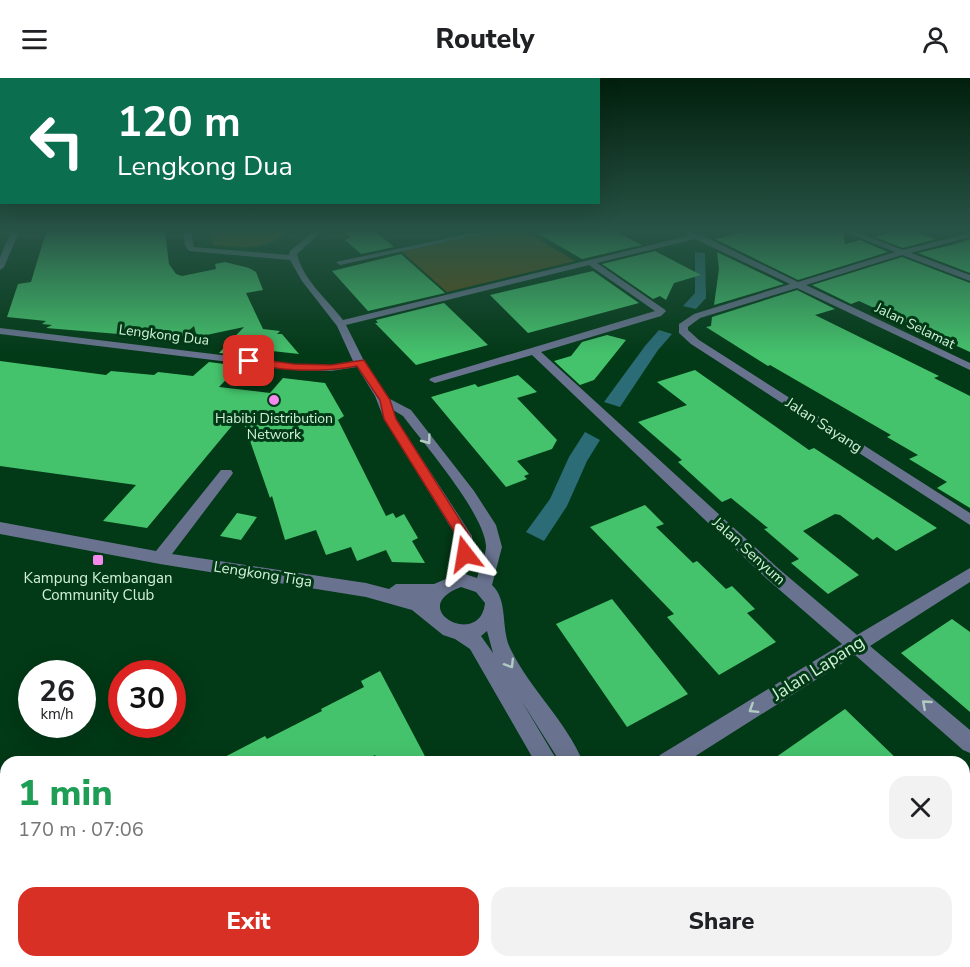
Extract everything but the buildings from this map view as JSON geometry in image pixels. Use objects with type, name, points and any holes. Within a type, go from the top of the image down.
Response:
[{"type":"street","points":[[302,273],[341,323],[360,363],[385,400],[390,419],[464,536],[465,554],[453,582]]},
{"type":"street","points":[[341,323],[543,273]]},
{"type":"street","points":[[435,380],[658,314],[661,311],[608,273]]},
{"type":"street","name":"Jalan Selamat","points":[[776,273],[970,367]]},
{"type":"street","points":[[801,285],[838,273]]},
{"type":"street","name":"Jalan Sayang","points":[[801,285],[697,316],[683,326],[683,331],[695,342],[970,520]]},
{"type":"street","name":"Lengkong Dua","points":[[0,331],[294,367],[331,368],[360,363]]},
{"type":"street","name":"Jalan Senyum","points":[[534,351],[773,574],[970,743]]},
{"type":"street","points":[[385,400],[407,413],[469,495],[488,525],[494,547],[483,586]]},
{"type":"street","points":[[160,558],[226,473]]},
{"type":"street","name":"Lengkong Tiga","points":[[0,528],[160,558],[366,590],[417,604],[434,618]]},
{"type":"street","name":"Jalan Lapang","points":[[678,756],[970,574]]},
{"type":"street","points":[[544,756],[476,643],[459,632],[444,628],[434,618],[431,604],[437,591],[453,582],[469,581],[483,586],[492,599],[502,652],[568,756]]},
{"type":"street","name":"Lengkong Tiga","points":[[366,590],[437,591]]},
{"type":"street","points":[[459,632],[478,629],[490,617],[493,609]]},
{"type":"shaded area","points":[[426,273],[523,273],[447,292]]},
{"type":"water","points":[[695,273],[705,273],[706,298],[696,309],[683,306],[695,293]]},
{"type":"water","points":[[659,330],[672,334],[658,350],[620,407],[604,402],[645,346]]},
{"type":"water","points":[[585,432],[600,440],[587,461],[567,506],[544,541],[526,532],[550,499],[569,457]]},
{"type":"place","name":"Habibi Distribution Network","points":[[274,400]]},
{"type":"place","name":"Kampung Kembangan Community Club","points":[[98,560]]},
{"type":"route","points":[[249,361],[294,367],[331,368],[360,363],[385,400],[390,419],[464,536],[465,554]]}]
